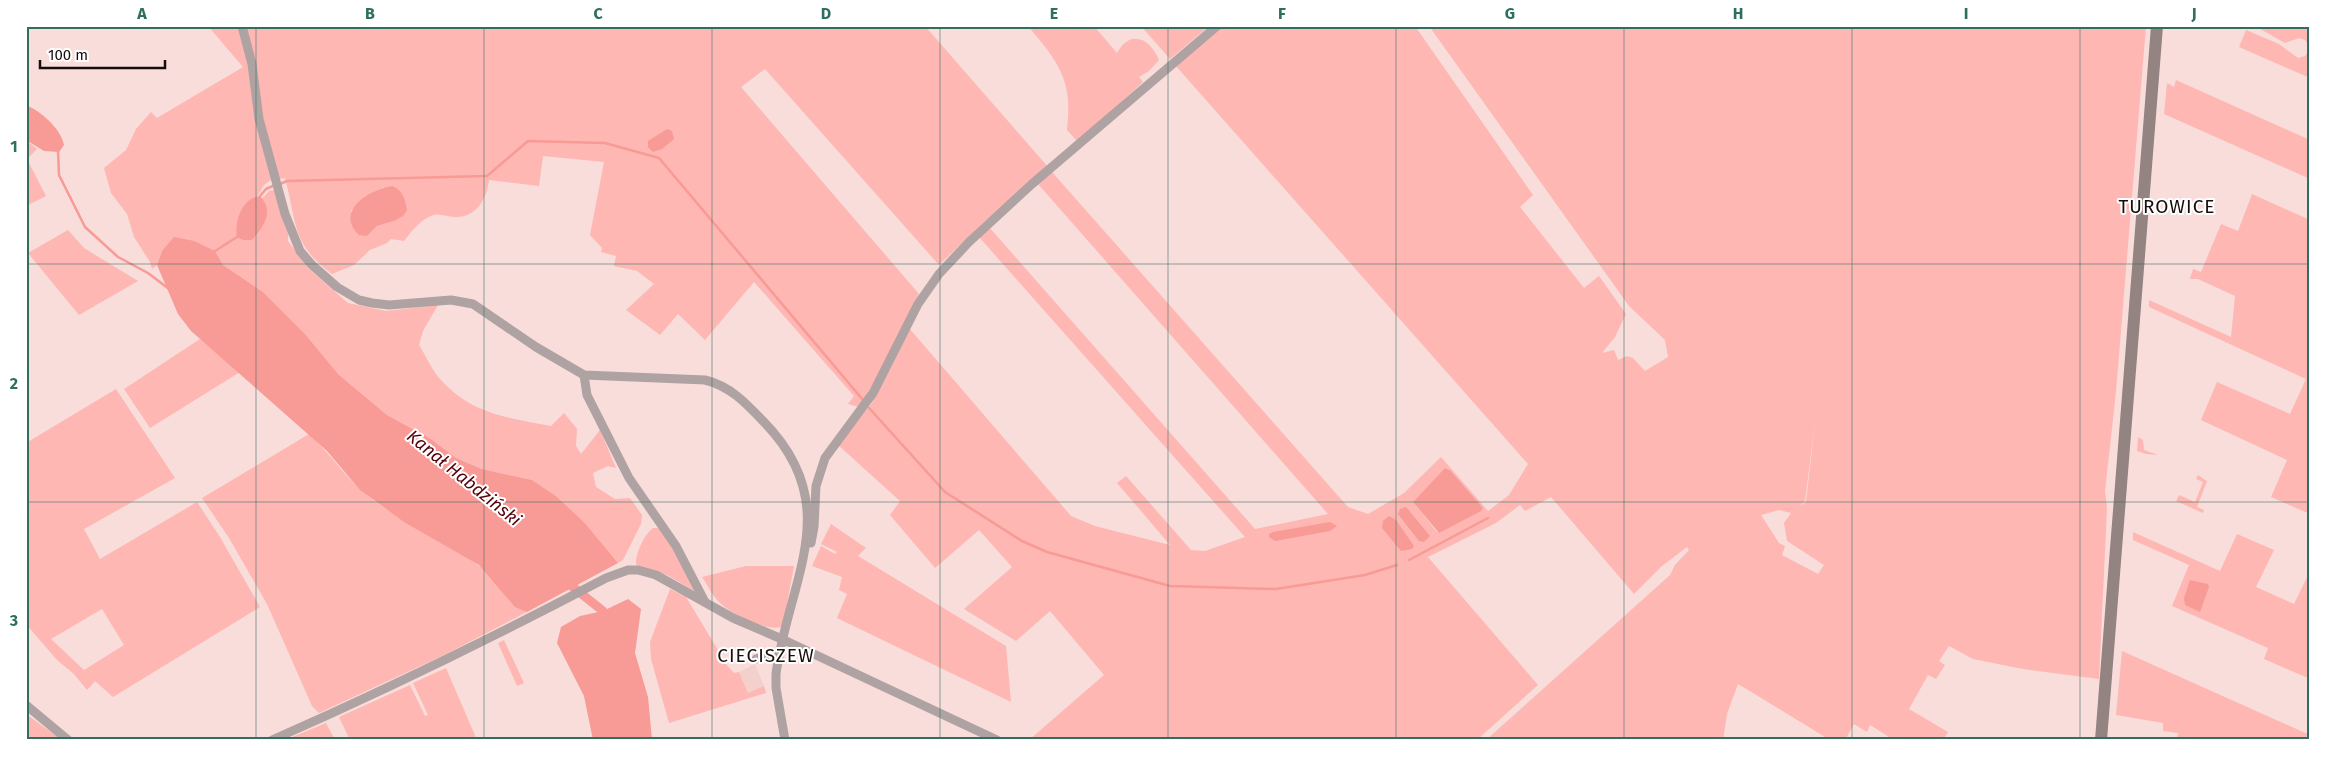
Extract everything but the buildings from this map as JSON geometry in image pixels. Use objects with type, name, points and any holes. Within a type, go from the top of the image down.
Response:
[{"type":"main road","points":[[2101,740],[2157,26]]},
{"type":"street","points":[[242,26],[252,64],[259,120],[285,214],[300,251],[323,275],[359,300],[389,305],[451,300],[474,304],[536,347],[584,375],[706,380],[725,386],[738,396],[779,438],[795,464],[806,502],[806,551]]},
{"type":"street","points":[[785,740],[776,688],[777,666],[806,551],[813,534],[816,486],[826,458],[873,393],[918,304],[939,274],[969,242],[1032,184],[1217,26]]},
{"type":"street","points":[[584,375],[587,395],[629,478],[676,546],[705,602]]},
{"type":"street","points":[[272,740],[400,683],[606,578],[628,570],[646,572],[665,579],[748,626],[784,640],[997,740]]},
{"type":"street","points":[[756,659],[771,653],[774,654]]},
{"type":"street","points":[[26,705],[68,740]]},
{"type":"shaded area","points":[[208,26],[925,26],[1048,167],[985,221],[939,265],[765,69],[741,87],[919,294],[889,357],[859,407],[848,404],[854,396],[754,282],[705,340],[678,314],[660,335],[626,310],[654,284],[637,271],[614,266],[616,256],[601,252],[602,248],[590,235],[604,162],[543,156],[539,186],[489,180],[483,200],[470,214],[456,217],[433,215],[424,219],[404,241],[391,239],[387,243],[370,250],[354,265],[332,274],[309,253],[302,242],[294,220],[285,178],[279,179],[258,131],[271,180],[264,185],[257,197],[253,197],[265,202],[262,199],[269,191],[274,190],[288,233],[288,241],[309,269],[348,303],[386,311],[438,305],[423,331],[419,345],[438,377],[466,401],[492,413],[551,426],[564,413],[577,429],[576,446],[581,454],[600,430],[616,468],[608,466],[593,473],[596,487],[615,499],[630,498],[642,515],[641,524],[623,560],[618,563],[584,522],[556,496],[532,480],[482,469],[456,458],[431,439],[387,415],[339,375],[305,334],[263,292],[223,265],[215,251],[162,251],[157,265],[152,269],[150,262],[134,237],[127,214],[111,193],[104,168],[126,150],[136,129],[151,112],[157,118],[243,67]],"holes":[[[384,187],[394,221],[377,226],[367,236],[351,211],[364,197]]]},
{"type":"shaded area","points":[[1028,26],[1094,26],[1117,53],[1128,41],[1140,39],[1150,46],[1159,60],[1149,71],[1139,77],[1143,82],[1078,142],[1067,130],[1068,98],[1061,73],[1056,62]]},
{"type":"shaded area","points":[[1141,26],[1209,26],[1170,59]]},
{"type":"shaded area","points":[[1222,26],[1415,26],[1533,195],[1520,207],[1584,288],[1599,276],[1626,314],[1615,337],[1602,353],[1614,350],[1618,360],[1627,356],[1633,358],[1645,371],[1668,357],[1665,340],[1629,306],[1429,26],[2146,26],[2116,392],[2105,491],[2107,508],[2099,679],[2023,669],[1973,659],[1949,646],[1939,661],[1945,665],[1936,679],[1928,675],[1909,709],[1948,732],[1943,740],[1894,740],[1870,725],[1867,732],[1854,724],[1845,740],[1830,740],[1738,684],[1727,714],[1723,740],[1486,740],[1670,575],[1675,565],[1689,550],[1687,547],[1662,566],[1634,594],[1551,497],[1525,511],[1520,505],[1496,523],[1428,557],[1538,685],[1477,740],[1029,740],[1104,675],[1050,611],[1016,641],[964,609],[1012,567],[979,530],[935,568],[890,515],[900,501],[838,445],[872,403],[909,328],[1071,516],[1095,526],[1170,545],[1117,483],[1126,476],[1191,550],[1205,551],[1245,537],[979,237],[989,227],[1255,529],[1328,514],[1038,184],[1052,172],[1348,507],[1368,514],[1404,493],[1441,457],[1488,511],[1509,495],[1528,464],[1175,65]],"holes":[[[1816,414],[1806,502],[1799,507],[1805,501]],[[1446,468],[1450,470],[1483,508],[1437,532],[1413,502]],[[1779,510],[1791,513],[1784,523],[1787,541],[1824,565],[1818,574],[1782,555],[1785,546],[1779,543],[1761,515]]]},
{"type":"shaded area","points":[[2255,26],[2310,26],[2310,48],[2305,40],[2299,38],[2285,43]]},
{"type":"shaded area","points":[[2246,30],[2279,44],[2298,58],[2305,56],[2310,48],[2310,78],[2239,47]]},
{"type":"shaded area","points":[[2176,80],[2310,140],[2310,179],[2164,114],[2167,83],[2174,87]]},
{"type":"shaded area","points":[[26,140],[37,149],[27,159],[46,196],[26,206]]},
{"type":"shaded area","points":[[2252,194],[2310,220],[2310,514],[2271,497],[2287,460],[2201,420],[2217,382],[2290,414],[2306,379],[2149,307],[2149,300],[2231,337],[2235,296],[2198,279],[2190,279],[2193,269],[2201,272],[2221,224],[2238,231]]},
{"type":"shaded area","points":[[68,230],[84,248],[138,281],[79,315],[28,253]]},
{"type":"shaded area","points":[[200,339],[240,372],[150,428],[124,389]]},
{"type":"shaded area","points":[[116,389],[175,478],[84,529],[100,559],[197,502],[220,537],[260,607],[113,697],[95,681],[87,690],[74,674],[57,660],[26,624],[26,443]],"holes":[[[102,609],[124,645],[84,670],[51,639]]]},
{"type":"shaded area","points":[[309,434],[364,493],[386,509],[485,570],[519,608],[527,612],[444,655],[319,713],[312,706],[267,604],[229,538],[202,498]]},
{"type":"shaded area","points":[[2138,437],[2143,440],[2144,450],[2158,455],[2137,451]]},
{"type":"shaded area","points":[[2198,475],[2207,481],[2197,507],[2204,510],[2203,513],[2176,501],[2179,495],[2195,502],[2203,482],[2196,479]]},
{"type":"shaded area","points":[[831,524],[866,548],[858,556],[1006,646],[1011,702],[837,618],[847,594],[839,590],[842,577],[812,566],[821,546],[835,554],[837,552],[821,544]]},
{"type":"shaded area","points":[[653,528],[658,528],[666,536],[696,592],[667,575],[639,567],[636,564],[641,544]]},
{"type":"shaded area","points":[[2133,532],[2220,571],[2237,534],[2274,550],[2256,587],[2294,604],[2310,571],[2310,679],[2264,659],[2268,648],[2172,606],[2189,565],[2133,540]]},
{"type":"shaded area","points":[[746,566],[794,566],[783,626],[777,628],[768,627],[739,616],[717,600],[702,577]]},
{"type":"shaded area","points":[[670,589],[686,597],[727,665],[734,673],[739,672],[748,693],[764,686],[766,693],[669,723],[651,659],[650,642]]},
{"type":"shaded area","points":[[504,640],[524,683],[517,686],[498,643]]},
{"type":"shaded area","points":[[2122,651],[2310,735],[2310,740],[2177,740],[2178,733],[2163,731],[2163,723],[2116,715]]},
{"type":"shaded area","points":[[755,664],[764,686],[748,693],[739,672]]},
{"type":"shaded area","points":[[446,668],[477,740],[350,740],[339,717],[410,685],[425,716],[428,715],[413,683]]},
{"type":"shaded area","points":[[26,714],[62,740],[26,740]]},
{"type":"shaded area","points":[[326,723],[335,740],[285,740]]},
{"type":"water","points":[[26,105],[44,116],[59,133],[64,145],[59,152],[44,151],[26,140]]},
{"type":"water","points":[[667,129],[672,131],[674,139],[662,149],[653,152],[648,147],[648,141]]},
{"type":"water","points":[[392,186],[401,192],[404,199],[407,210],[403,216],[377,226],[367,236],[359,235],[353,226],[351,218],[353,210],[358,203],[373,192]]},
{"type":"water","points":[[260,196],[267,208],[266,219],[252,240],[243,240],[237,237],[238,218],[248,201]]},
{"type":"water","points":[[174,237],[194,241],[215,251],[223,265],[263,292],[305,334],[339,375],[387,415],[431,439],[456,458],[482,469],[532,480],[556,496],[584,522],[618,563],[527,612],[515,607],[479,565],[404,522],[360,490],[327,451],[191,331],[178,314],[157,265],[162,251]]},
{"type":"water","points":[[1445,468],[1450,470],[1483,508],[1481,511],[1439,533],[1413,502]]},
{"type":"water","points":[[1406,507],[1430,536],[1424,542],[1419,541],[1398,514],[1400,509]]},
{"type":"water","points":[[1389,516],[1396,520],[1414,546],[1412,549],[1401,551],[1382,528],[1383,521]]},
{"type":"water","points":[[1330,522],[1337,526],[1330,531],[1275,541],[1269,537],[1269,534],[1273,532]]},
{"type":"water","points":[[2190,580],[2208,584],[2209,587],[2200,612],[2185,605],[2184,598]]},
{"type":"water","points":[[628,599],[641,609],[635,653],[648,697],[652,740],[593,740],[584,696],[557,643],[561,627],[580,616],[603,611]]},
{"type":"waterway","points":[[280,184],[287,181],[487,176],[528,141],[605,143],[659,158],[863,400]]},
{"type":"waterway","points":[[58,150],[59,175],[85,227],[118,257],[148,273],[169,289]]},
{"type":"waterway","points":[[260,196],[266,189],[275,185]]},
{"type":"waterway","points":[[215,251],[237,237]]},
{"type":"waterway","points":[[869,408],[945,492],[1022,541],[1047,552],[1170,586],[1276,589],[1365,575],[1397,565]]},
{"type":"waterway","points":[[1409,560],[1488,518]]},
{"type":"waterway","name":"Kanał Habdziński","points":[[564,580],[603,611],[605,621]]},
{"type":"district","name":"TUROWICE","points":[[2167,206]]},
{"type":"district","name":"CIECISZEW","points":[[766,655]]}]
